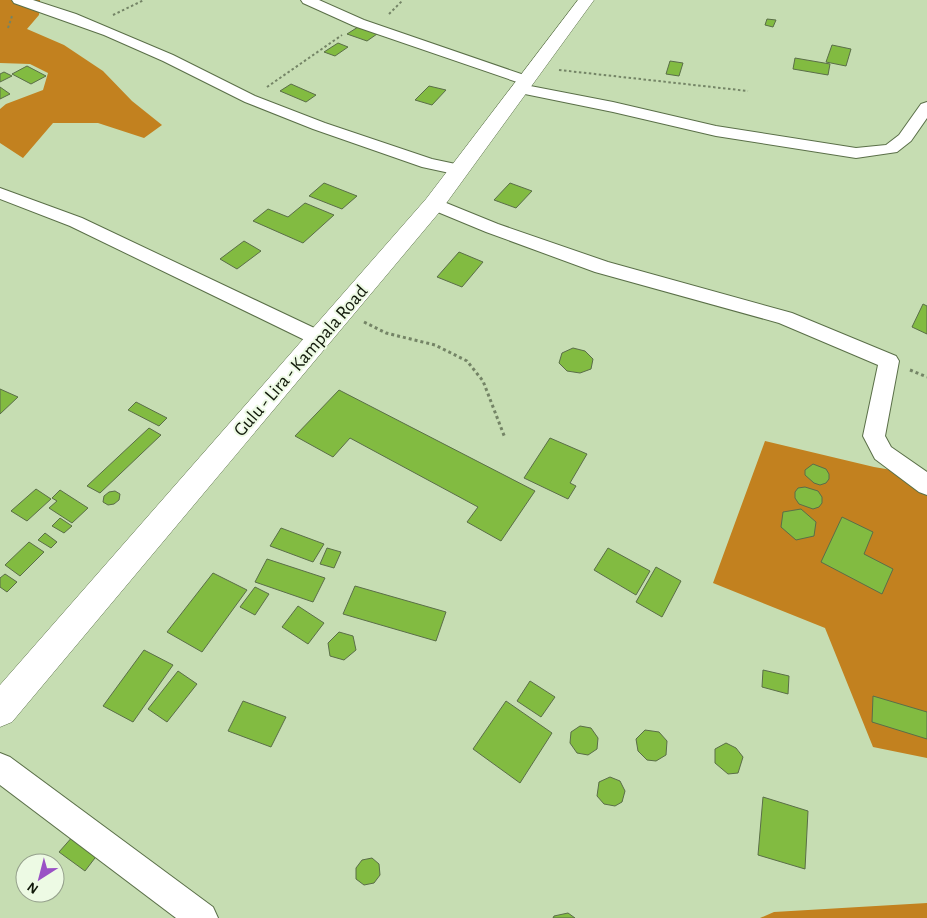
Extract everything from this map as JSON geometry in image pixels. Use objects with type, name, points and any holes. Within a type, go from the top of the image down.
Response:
[{"type":"main road","name":"Gulu - Lira - Kampala Road","points":[[0,710],[434,204],[586,0]]},
{"type":"street","points":[[19,0],[93,26],[168,58],[250,99],[319,126],[428,163],[459,170]]},
{"type":"street","points":[[308,0],[359,23],[612,107],[716,131],[856,153],[891,149],[905,138],[927,107]]},
{"type":"street","points":[[0,193],[76,222],[320,339]]},
{"type":"street","points":[[434,204],[492,228],[602,267],[785,318],[889,360],[874,436],[883,453],[927,485]]},
{"type":"street","points":[[0,767],[202,918]]},
{"type":"path","points":[[93,26],[144,0]]},
{"type":"path","points":[[250,99],[359,23]]},
{"type":"path","points":[[527,79],[748,91]]},
{"type":"path","points":[[343,312],[386,333],[434,345],[467,361],[482,381],[505,438]]},
{"type":"shaded area","points":[[0,0],[40,0],[39,15],[27,29],[64,45],[103,71],[132,101],[162,125],[144,138],[98,123],[53,123],[23,158],[0,143],[0,109],[6,104],[43,90],[48,73],[30,64],[0,63]]},
{"type":"shaded area","points":[[765,441],[874,467],[927,476],[927,758],[873,747],[825,628],[713,583]]},
{"type":"shaded area","points":[[927,903],[927,918],[760,918],[774,912]]},
{"type":"building","points":[[767,19],[776,20],[773,27],[765,25]]},
{"type":"building","points":[[358,27],[377,34],[367,41],[347,34]]},
{"type":"building","points":[[338,43],[348,47],[335,56],[324,52]]},
{"type":"building","points":[[832,45],[851,49],[846,66],[826,62]]},
{"type":"building","points":[[795,58],[830,64],[828,75],[793,69]]},
{"type":"building","points":[[670,61],[683,63],[679,76],[666,74]]},
{"type":"building","points":[[27,66],[46,76],[31,84],[12,74]]},
{"type":"building","points":[[4,72],[12,76],[0,82],[0,74]]},
{"type":"building","points":[[291,84],[316,95],[306,102],[280,91]]},
{"type":"building","points":[[429,86],[446,90],[432,105],[415,100]]},
{"type":"building","points":[[0,87],[10,94],[0,99]]},
{"type":"building","points":[[324,183],[357,196],[342,209],[309,196]]},
{"type":"building","points":[[510,183],[532,191],[516,208],[494,200]]},
{"type":"building","points":[[305,203],[334,215],[303,243],[253,221],[268,209],[288,217]]},
{"type":"building","points":[[244,241],[261,251],[237,269],[220,259]]},
{"type":"building","points":[[459,252],[483,262],[462,287],[437,277]]},
{"type":"building","points":[[923,304],[927,306],[927,334],[912,327]]},
{"type":"building","points":[[573,348],[585,351],[593,359],[591,369],[580,373],[567,371],[559,363],[562,353]]},
{"type":"building","points":[[0,389],[18,397],[0,414]]},
{"type":"building","points":[[339,390],[535,491],[501,541],[467,522],[478,507],[350,438],[333,457],[295,436]]},
{"type":"building","points":[[136,402],[167,418],[159,426],[128,410]]},
{"type":"building","points":[[149,428],[161,435],[100,493],[87,486]]},
{"type":"building","points":[[550,438],[587,454],[570,483],[576,486],[568,499],[524,478]]},
{"type":"building","points":[[813,464],[826,469],[829,479],[826,483],[820,485],[814,483],[805,475],[805,470]]},
{"type":"building","points":[[805,487],[818,491],[822,497],[822,503],[819,507],[813,509],[799,504],[795,498],[795,492],[798,488]]},
{"type":"building","points":[[36,489],[51,499],[27,521],[11,511]]},
{"type":"building","points":[[60,490],[88,508],[72,523],[49,508],[57,501],[52,498]]},
{"type":"building","points":[[115,491],[120,494],[119,500],[114,504],[108,505],[103,502],[104,496],[109,492]]},
{"type":"building","points":[[801,509],[816,522],[814,536],[796,540],[781,527],[783,512]]},
{"type":"building","points":[[842,517],[873,532],[864,554],[893,569],[882,594],[821,562]]},
{"type":"building","points":[[60,518],[72,526],[64,533],[52,526]]},
{"type":"building","points":[[281,528],[324,544],[313,562],[270,546]]},
{"type":"building","points":[[45,533],[57,542],[51,548],[38,540]]},
{"type":"building","points":[[29,542],[44,552],[20,576],[5,565]]},
{"type":"building","points":[[327,548],[341,552],[334,568],[320,564]]},
{"type":"building","points":[[608,548],[650,571],[636,595],[594,570]]},
{"type":"building","points":[[267,559],[325,578],[313,602],[255,582]]},
{"type":"building","points":[[656,567],[681,581],[662,617],[636,602]]},
{"type":"building","points":[[213,573],[247,590],[202,652],[167,632]]},
{"type":"building","points":[[5,574],[17,582],[7,592],[0,587],[0,578]]},
{"type":"building","points":[[355,586],[446,612],[436,641],[343,614]]},
{"type":"building","points":[[255,587],[269,594],[255,615],[240,607]]},
{"type":"building","points":[[298,606],[324,623],[308,644],[282,627]]},
{"type":"building","points":[[339,632],[353,636],[356,650],[344,660],[330,656],[328,643]]},
{"type":"building","points":[[144,650],[173,665],[133,722],[103,706]]},
{"type":"building","points":[[763,670],[789,676],[788,694],[762,687]]},
{"type":"building","points":[[178,671],[197,684],[167,722],[148,709]]},
{"type":"building","points":[[530,681],[555,697],[541,717],[517,701]]},
{"type":"building","points":[[873,696],[927,712],[927,739],[872,722]]},
{"type":"building","points":[[243,701],[286,717],[271,747],[228,731]]},
{"type":"building","points":[[506,701],[552,733],[520,783],[473,749]]},
{"type":"building","points":[[580,726],[591,728],[598,738],[597,749],[588,755],[577,753],[570,743],[571,732]]},
{"type":"building","points":[[645,730],[659,732],[667,741],[666,755],[656,761],[647,760],[638,751],[636,739]]},
{"type":"building","points":[[726,743],[736,748],[743,757],[738,773],[728,774],[715,763],[715,749]]},
{"type":"building","points":[[610,777],[620,781],[625,791],[622,802],[615,806],[604,804],[597,796],[599,782]]},
{"type":"building","points":[[763,797],[808,811],[805,869],[758,855]]},
{"type":"building","points":[[74,835],[98,854],[85,871],[65,856],[65,853],[59,852]]},
{"type":"building","points":[[372,858],[379,864],[380,875],[374,883],[364,885],[356,879],[356,868],[362,860]]},
{"type":"building","points":[[568,913],[575,918],[553,918],[554,916]]}]
